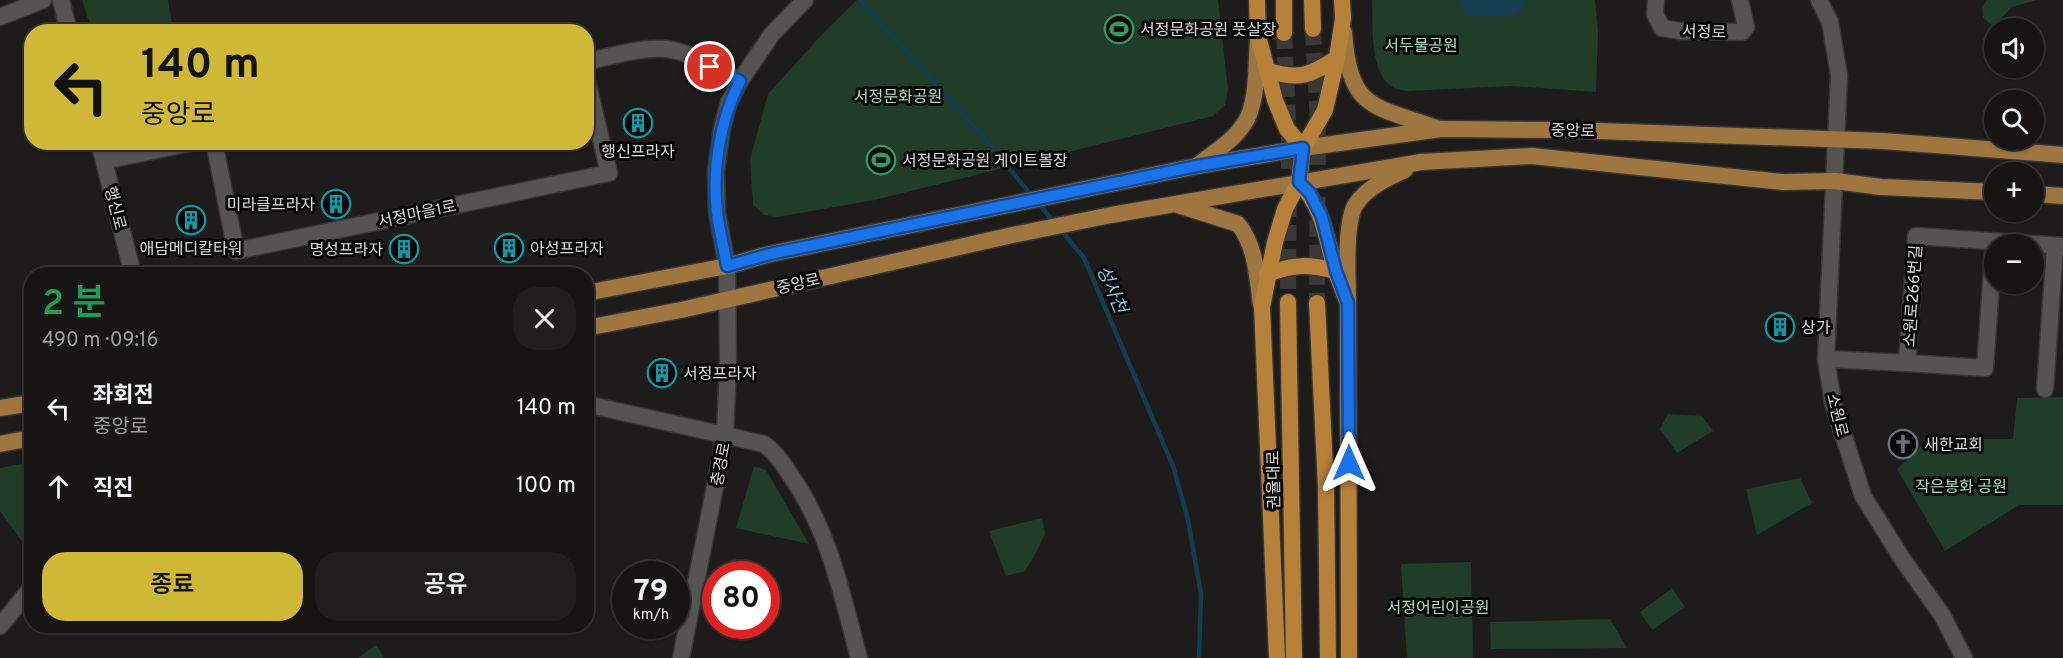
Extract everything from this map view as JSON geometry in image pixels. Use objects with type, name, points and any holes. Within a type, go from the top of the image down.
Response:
[{"type":"highway","points":[[1257,0],[1258,36],[1275,100],[1287,129],[1303,148]]},
{"type":"highway","points":[[1284,0],[1284,33]]},
{"type":"highway","points":[[1312,0],[1313,28]]},
{"type":"highway","points":[[1276,658],[1262,307],[1267,274],[1286,209],[1299,182],[1303,148],[1325,110],[1337,58],[1342,0]]},
{"type":"highway","points":[[1268,71],[1295,77],[1305,76],[1337,58]]},
{"type":"highway","points":[[1299,182],[1310,193],[1322,217],[1336,271],[1348,303],[1350,658]]},
{"type":"highway","points":[[1267,274],[1303,265],[1314,265],[1336,271]]},
{"type":"highway","name":"권율대로","points":[[1288,302],[1294,658]]},
{"type":"highway","points":[[1317,303],[1326,488],[1328,658]]},
{"type":"main road","points":[[1342,18],[1350,76],[1366,101],[1378,108],[1441,129]]},
{"type":"main road","points":[[1197,166],[1233,137],[1245,124],[1252,103],[1258,36]]},
{"type":"main road","name":"중앙로","points":[[594,291],[727,266],[770,254],[1197,166],[1303,148],[1441,129],[1570,130],[1883,141],[2063,155]]},
{"type":"main road","name":"중앙로","points":[[594,326],[681,310],[1111,215],[1421,162],[1532,156],[1783,182],[1835,181],[1881,187],[1984,192]]},
{"type":"main road","points":[[1348,303],[1349,223],[1356,205],[1380,182],[1421,162]]},
{"type":"main road","points":[[2044,195],[2063,196]]},
{"type":"main road","points":[[1174,203],[1238,224],[1244,231],[1252,250],[1262,307]]},
{"type":"main road","points":[[1,404],[24,403]]},
{"type":"main road","points":[[0,444],[24,440]]},
{"type":"street","points":[[0,17],[44,0]]},
{"type":"street","points":[[61,0],[67,24]]},
{"type":"street","name":"서정로","points":[[1656,0],[1655,14],[1662,28],[1680,31],[1742,32],[1746,27],[1740,0]]},
{"type":"street","points":[[1819,0],[1830,22],[1839,75],[1835,139]]},
{"type":"street","name":"충경로","points":[[681,658],[725,436],[728,362],[727,266],[717,212],[716,171],[722,128],[729,102],[740,81],[772,34],[804,1]]},
{"type":"street","points":[[594,60],[649,49],[667,49],[684,54],[740,81]]},
{"type":"street","name":"서정마을1로","points":[[216,150],[236,251],[609,173],[594,110]]},
{"type":"street","name":"소원로","points":[[1835,139],[1826,359],[1833,403],[1863,496],[1903,560],[1942,615],[1961,656]]},
{"type":"street","name":"행신로","points":[[101,150],[131,267]]},
{"type":"street","points":[[104,160],[155,150]]},
{"type":"street","name":"소원로266번길","points":[[1907,363],[1916,236],[1984,241]]},
{"type":"street","name":"소원로266번길","points":[[2044,245],[2059,246],[2045,389]]},
{"type":"street","name":"소원로266번길","points":[[1826,359],[1985,368],[1990,294]]},
{"type":"street","points":[[594,406],[764,444],[775,452],[802,490],[829,548],[859,658]]},
{"type":"street","points":[[0,626],[24,597]]},
{"type":"green space","points":[[82,0],[168,0],[172,24],[90,24]]},
{"type":"green space","name":"서정문화공원","points":[[857,0],[1218,0],[1228,89],[1225,105],[1213,116],[875,200],[777,217],[765,215],[753,205],[750,159],[768,94],[825,31]]},
{"type":"green space","name":"서두물공원","points":[[1372,0],[1595,0],[1598,30],[1596,92],[1512,86],[1408,91],[1396,89],[1386,82],[1376,61]]},
{"type":"green space","points":[[1987,0],[2037,0],[2012,7],[2002,18],[1984,18],[1982,7]]},
{"type":"green space","name":"작은봉화 공원","points":[[2063,397],[2063,505],[2019,505],[1945,551],[1897,469],[1933,435],[1961,434],[1961,439],[2013,439],[2017,398]]},
{"type":"green space","points":[[1668,414],[1702,416],[1713,431],[1677,453],[1660,429]]},
{"type":"green space","points":[[24,463],[23,543],[0,511],[0,468]]},
{"type":"green space","points":[[754,466],[766,470],[809,544],[736,528]]},
{"type":"green space","points":[[1800,478],[1812,503],[1757,535],[1746,489]]},
{"type":"green space","points":[[1042,518],[1045,534],[1025,571],[1006,576],[989,531]]},
{"type":"green space","name":"서정어린이공원","points":[[1471,562],[1473,658],[1407,658],[1401,564]]},
{"type":"green space","points":[[1672,588],[1685,607],[1652,630],[1640,612]]},
{"type":"green space","points":[[1610,619],[1627,648],[1491,649],[1490,622]]},
{"type":"green space","points":[[376,645],[384,658],[358,658]]},
{"type":"water","points":[[1457,0],[1528,0],[1513,17],[1461,15],[1465,11]]},
{"type":"waterway","name":"성사천","points":[[860,0],[979,132],[1032,196]]},
{"type":"waterway","name":"성사천","points":[[1038,203],[1053,221]]},
{"type":"waterway","name":"성사천","points":[[1061,230],[1084,258],[1173,466],[1188,520],[1201,594],[1199,658]]},
{"type":"tunnel","points":[[1313,29],[1318,124],[1317,303]]},
{"type":"tunnel","points":[[1284,33],[1289,141],[1288,302]]},
{"type":"place","name":"서정문화공원 풋살장","points":[[1119,29]]},
{"type":"place","name":"행신프라자","points":[[638,123]]},
{"type":"place","name":"서정문화공원 게이트볼장","points":[[881,160]]},
{"type":"place","name":"미라클프라자","points":[[336,204]]},
{"type":"place","name":"애담메디칼타워","points":[[191,220]]},
{"type":"place","name":"아성프라자","points":[[509,248]]},
{"type":"place","name":"명성프라자","points":[[404,249]]},
{"type":"place","name":"상가","points":[[1780,327]]},
{"type":"place","name":"서정프라자","points":[[662,373]]},
{"type":"place","name":"새한교회","points":[[1903,444]]},
{"type":"route","points":[[710,67],[740,81],[729,102],[722,128],[716,171],[717,212],[727,266],[770,254],[1197,166],[1303,148],[1299,182],[1310,193],[1322,217],[1336,271],[1348,303],[1349,463]]}]
